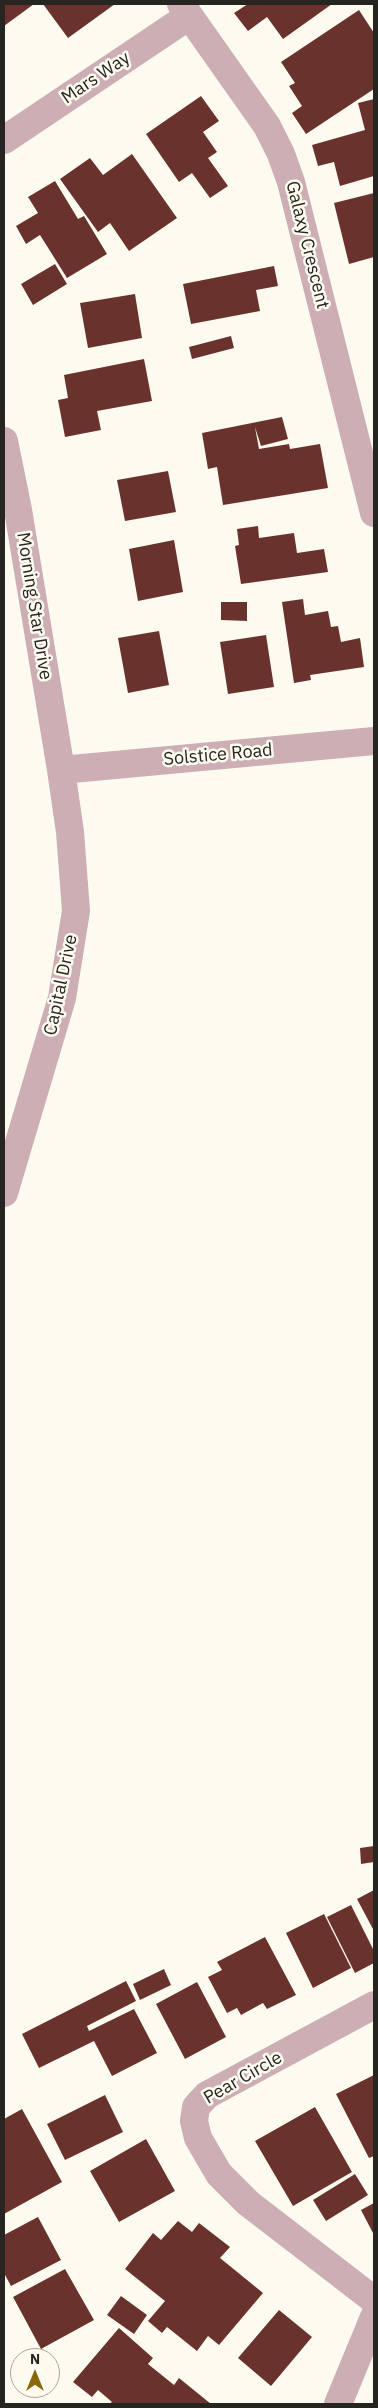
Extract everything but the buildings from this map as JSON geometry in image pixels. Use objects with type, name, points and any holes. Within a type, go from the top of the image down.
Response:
[{"type":"street","name":"Mars Way","points":[[4,140],[185,10]]},
{"type":"street","name":"Galaxy Crescent","points":[[185,10],[268,126],[292,182],[374,513]]},
{"type":"street","name":"Morning Star Drive","points":[[4,441],[18,510],[61,770]]},
{"type":"street","name":"Solstice Road","points":[[61,770],[374,742]]},
{"type":"street","name":"Capital Drive","points":[[4,1194],[62,998],[76,911],[70,832],[61,770]]},
{"type":"street","name":"Pear Circle","points":[[374,2005],[207,2095],[196,2107],[194,2121],[198,2138],[220,2174],[248,2203],[374,2300]]},
{"type":"street","points":[[338,2404],[374,2317]]}]
